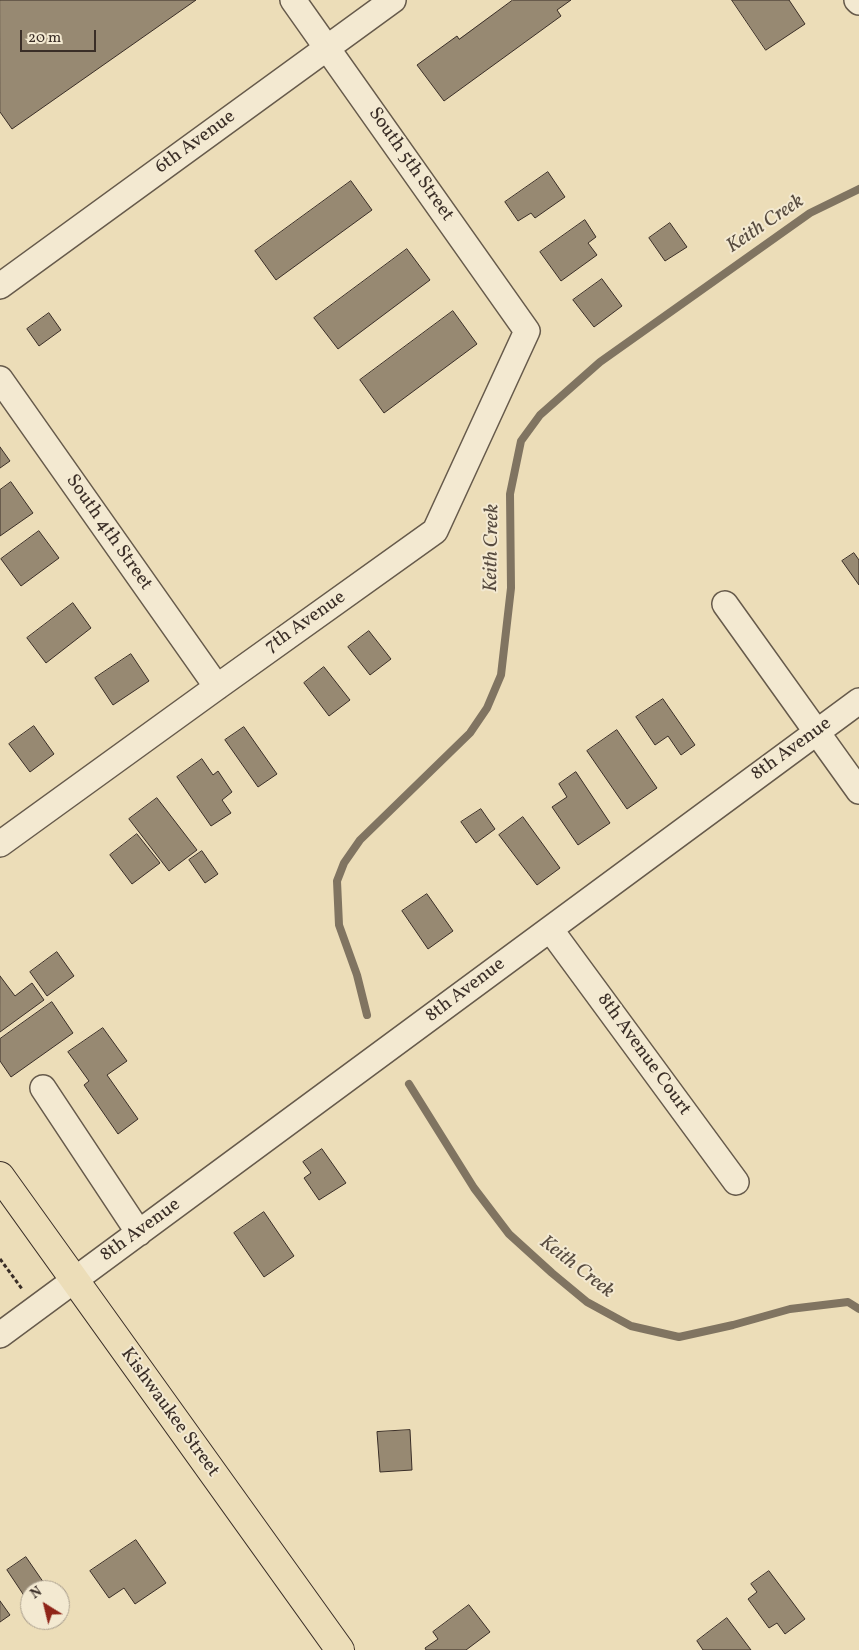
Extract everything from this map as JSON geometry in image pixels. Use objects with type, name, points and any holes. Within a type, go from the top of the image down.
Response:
[{"type":"main road","name":"Kishwaukee Street","points":[[0,1176],[340,1650]]},
{"type":"street","name":"South 5th Street","points":[[293,0],[527,331]]},
{"type":"street","name":"6th Avenue","points":[[0,286],[393,0]]},
{"type":"street","name":"7th Avenue","points":[[0,844],[216,686],[435,531],[527,331]]},
{"type":"street","name":"South 4th Street","points":[[0,379],[216,686]]},
{"type":"street","points":[[725,604],[859,791]]},
{"type":"street","name":"8th Avenue","points":[[0,1335],[859,701]]},
{"type":"street","name":"8th Avenue Court","points":[[550,929],[736,1182]]},
{"type":"street","points":[[42,1088],[139,1234]]},
{"type":"path","points":[[0,1259],[35,1309]]},
{"type":"building","points":[[0,0],[196,0],[12,129],[0,112]]},
{"type":"building","points":[[513,0],[571,0],[557,10],[561,16],[444,101],[417,65],[457,36],[459,39]]},
{"type":"building","points":[[732,0],[789,0],[805,24],[766,50]]},
{"type":"building","points":[[548,172],[565,197],[535,218],[531,213],[518,221],[505,202]]},
{"type":"building","points":[[351,181],[372,210],[276,280],[255,251]]},
{"type":"building","points":[[585,220],[596,237],[588,243],[597,255],[561,281],[540,252]]},
{"type":"building","points":[[670,223],[687,247],[665,261],[649,238]]},
{"type":"building","points":[[407,249],[430,280],[338,349],[314,318]]},
{"type":"building","points":[[602,279],[622,306],[594,327],[573,300]]},
{"type":"building","points":[[453,311],[477,344],[384,413],[360,380]]},
{"type":"building","points":[[49,313],[61,330],[39,346],[27,329]]},
{"type":"building","points":[[0,447],[10,461],[0,468]]},
{"type":"building","points":[[11,482],[33,513],[0,536],[0,490]]},
{"type":"building","points":[[39,531],[59,558],[21,586],[1,559]]},
{"type":"building","points":[[854,553],[859,560],[859,585],[842,561]]},
{"type":"building","points":[[73,603],[91,628],[46,663],[27,638]]},
{"type":"building","points":[[369,631],[391,659],[370,675],[348,647]]},
{"type":"building","points":[[131,654],[149,681],[113,705],[95,678]]},
{"type":"building","points":[[324,667],[350,700],[329,716],[304,683]]},
{"type":"building","points":[[663,699],[695,745],[681,755],[668,736],[655,745],[636,717]]},
{"type":"building","points":[[34,726],[54,754],[30,772],[9,744]]},
{"type":"building","points":[[244,727],[277,774],[258,787],[225,740]]},
{"type":"building","points":[[617,730],[657,788],[627,809],[587,751]]},
{"type":"building","points":[[202,759],[213,775],[218,771],[232,792],[222,800],[231,813],[211,826],[177,777]]},
{"type":"building","points":[[576,772],[610,823],[578,845],[552,807],[567,797],[559,784]]},
{"type":"building","points":[[157,798],[197,850],[169,871],[129,819]]},
{"type":"building","points":[[481,809],[495,829],[476,843],[461,822]]},
{"type":"building","points":[[523,817],[560,868],[537,885],[499,835]]},
{"type":"building","points":[[137,834],[160,863],[132,884],[110,855]]},
{"type":"building","points":[[202,851],[218,874],[205,883],[189,860]]},
{"type":"building","points":[[427,894],[453,931],[428,949],[402,911]]},
{"type":"building","points":[[57,952],[74,976],[47,996],[30,972]]},
{"type":"building","points":[[0,976],[15,996],[32,983],[44,1000],[0,1032]]},
{"type":"building","points":[[52,1002],[73,1033],[11,1077],[0,1061],[0,1039]]},
{"type":"building","points":[[103,1028],[127,1061],[107,1075],[138,1119],[118,1134],[84,1085],[89,1081],[68,1052]]},
{"type":"building","points":[[322,1149],[346,1183],[319,1200],[304,1178],[311,1173],[303,1162]]},
{"type":"building","points":[[264,1212],[294,1256],[264,1277],[234,1233]]},
{"type":"building","points":[[410,1430],[412,1470],[380,1472],[377,1432]]},
{"type":"building","points":[[136,1540],[166,1583],[135,1604],[124,1588],[109,1598],[90,1571]]},
{"type":"building","points":[[26,1557],[42,1580],[20,1580],[20,1590],[7,1570]]},
{"type":"building","points":[[769,1571],[805,1619],[785,1634],[777,1623],[769,1628],[748,1599],[757,1592],[751,1584]]},
{"type":"building","points":[[0,1601],[10,1615],[0,1622]]},
{"type":"building","points":[[469,1605],[490,1632],[466,1650],[426,1650],[425,1648],[438,1639],[433,1632]]},
{"type":"building","points":[[727,1618],[751,1650],[703,1650],[697,1641]]},
{"type":"waterway","name":"Keith Creek","points":[[367,1015],[357,975],[339,925],[337,881],[344,863],[360,840],[470,733],[487,708],[501,675],[511,588],[510,494],[521,441],[540,415],[600,362],[810,213],[859,189]]},
{"type":"waterway","name":"Keith Creek","points":[[409,1084],[474,1188],[509,1234],[587,1302],[631,1326],[679,1337],[733,1325],[790,1309],[848,1302],[859,1309]]}]
